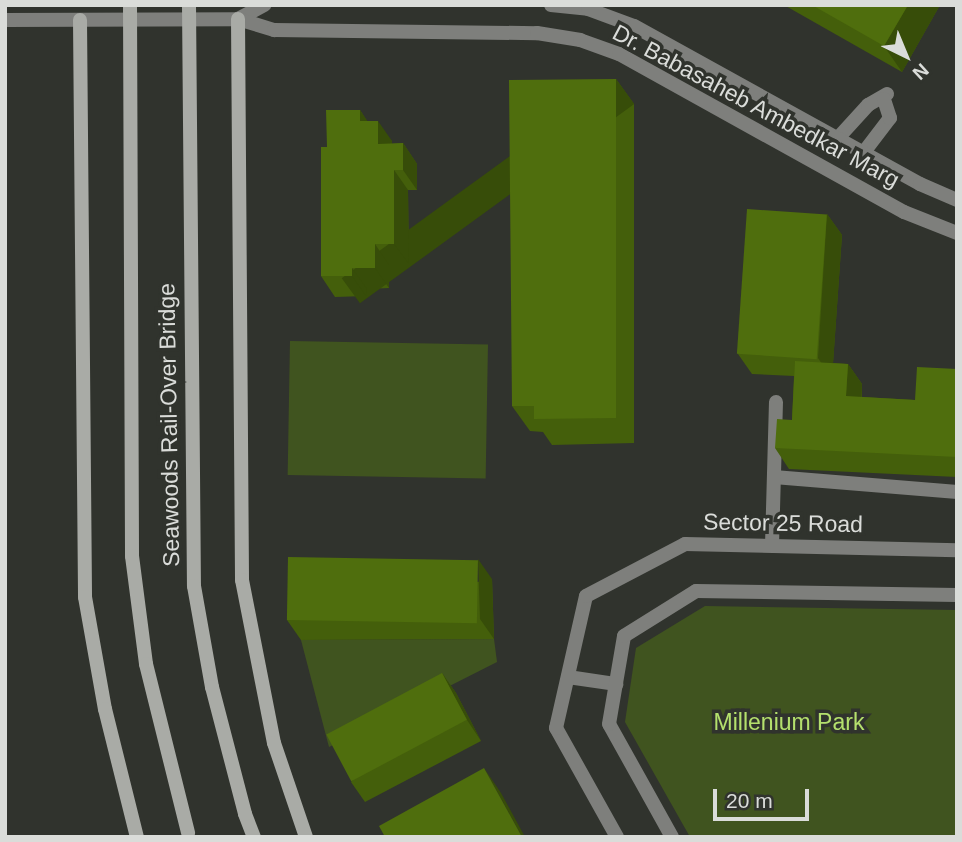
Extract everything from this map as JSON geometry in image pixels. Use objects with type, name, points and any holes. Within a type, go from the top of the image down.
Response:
[{"type":"main road","name":"Seawoods Rail-Over Bridge","points":[[130,5],[132,556],[146,664],[189,835]]},
{"type":"main road","name":"Seawoods Rail-Over Bridge","points":[[189,5],[192,552],[205,653],[245,814],[254,837]]},
{"type":"main road","points":[[238,19],[241,570],[252,645],[274,743],[306,837]]},
{"type":"main road","points":[[80,20],[85,597],[102,697],[137,837]]},
{"type":"street","name":"Dr. Babasaheb Ambedkar Marg","points":[[238,19],[264,5]]},
{"type":"street","name":"Dr. Babasaheb Ambedkar Marg","points":[[551,5],[588,9],[634,26],[957,200]]},
{"type":"street","name":"Dr. Babasaheb Ambedkar Marg","points":[[5,20],[238,19],[274,30],[537,33],[580,40],[619,54],[904,212],[957,233]]},
{"type":"street","points":[[838,138],[868,105],[886,97],[890,118],[864,152]]},
{"type":"street","points":[[772,545],[776,402]]},
{"type":"street","points":[[774,477],[957,492]]},
{"type":"street","name":"Sector 25 Road","points":[[617,837],[556,728],[586,596],[685,544],[957,550]]},
{"type":"street","points":[[672,837],[609,724],[624,636],[696,591],[957,595]]},
{"type":"street","points":[[568,677],[616,684]]},
{"type":"green space","points":[[290,341],[488,344],[486,478],[288,475]]},
{"type":"green space","name":"Millenium Park","points":[[705,606],[957,610],[957,837],[690,837],[625,722],[636,648]]},
{"type":"green space","points":[[494,639],[497,662],[329,747],[301,640]]},
{"type":"building","points":[[812,5],[908,5],[884,46]]},
{"type":"building","points":[[616,79],[616,418],[534,419],[534,406],[512,406],[509,80]]},
{"type":"building","points":[[326,110],[360,110],[360,121],[378,121],[378,144],[403,143],[403,170],[394,170],[394,244],[375,244],[375,268],[352,268],[352,276],[321,276],[321,147],[327,147]]},
{"type":"building","points":[[747,209],[827,215],[817,359],[737,354]]},
{"type":"building","points":[[795,361],[848,364],[846,396],[915,400],[917,367],[957,369],[957,457],[775,448],[777,419],[792,420]]},
{"type":"building","points":[[288,557],[478,560],[477,623],[287,620]]},
{"type":"building","points":[[442,673],[467,720],[351,781],[326,735]]},
{"type":"building","points":[[484,768],[522,837],[385,837],[379,826]]}]
